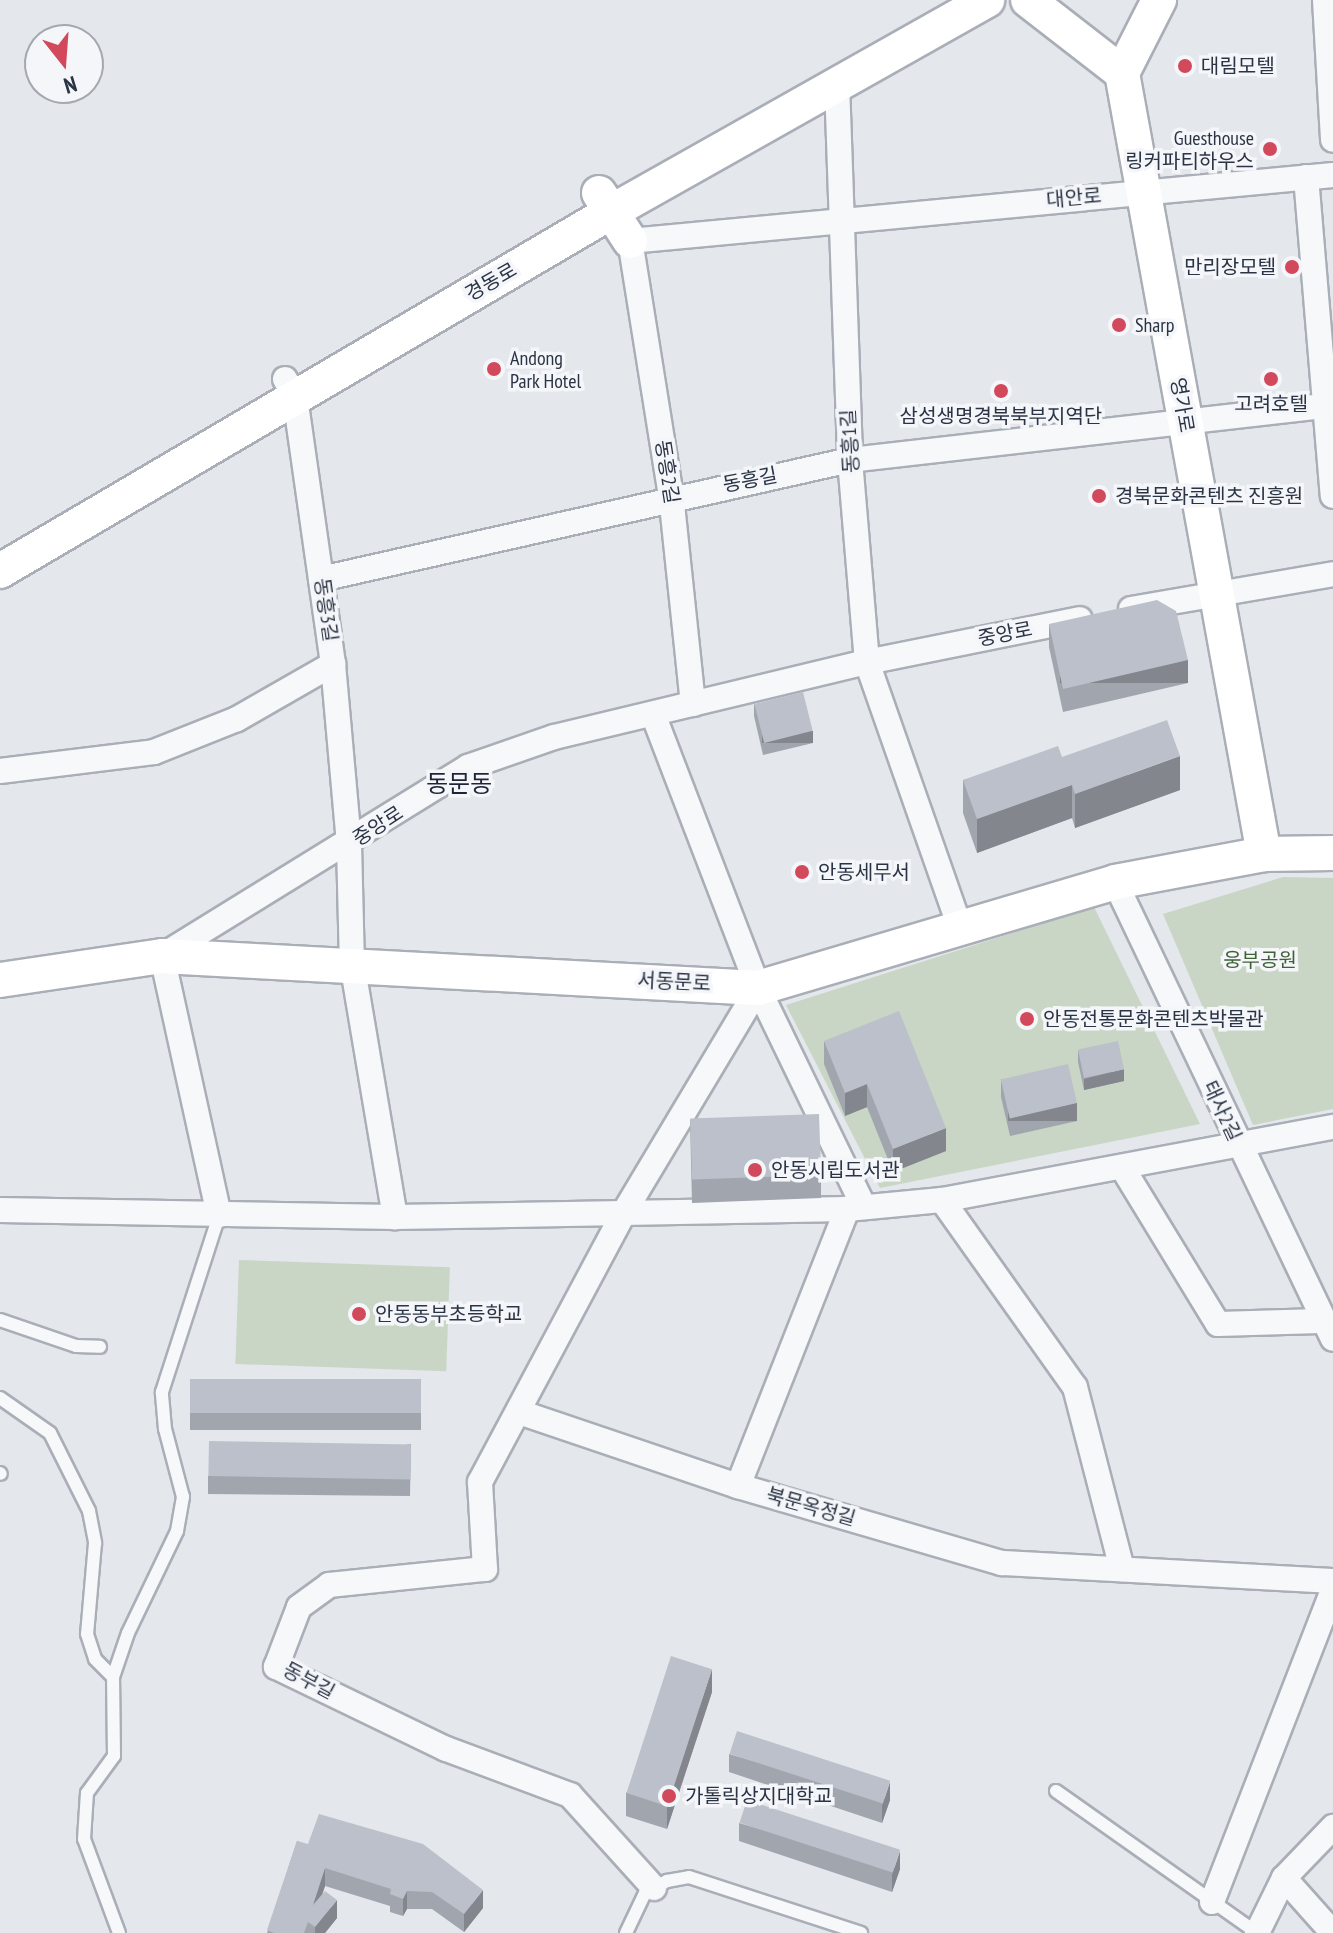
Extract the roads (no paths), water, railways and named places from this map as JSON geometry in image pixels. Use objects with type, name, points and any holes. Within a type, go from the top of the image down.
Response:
[{"type":"street","name":"경동로","points":[[0,571],[290,388],[940,0]]},
{"type":"street","name":"경동로","points":[[605,202],[837,83],[987,0]]},
{"type":"street","points":[[1028,0],[1122,73],[1159,0]]},
{"type":"street","points":[[1325,0],[1333,140]]},
{"type":"street","name":"영가로","points":[[1122,73],[1264,854]]},
{"type":"street","points":[[837,83],[841,220]]},
{"type":"street","name":"대안로","points":[[630,241],[1333,175]]},
{"type":"street","points":[[1306,177],[1329,405],[1333,496]]},
{"type":"street","points":[[605,202],[630,241]]},
{"type":"street","name":"동흥1길","points":[[841,220],[850,460],[867,662]]},
{"type":"street","name":"동흥2길","points":[[630,241],[671,496],[693,704]]},
{"type":"street","name":"경동로","points":[[0,547],[290,388]]},
{"type":"street","name":"동흥3길","points":[[290,388],[333,664],[349,844],[352,963],[395,1217]]},
{"type":"street","name":"동흥길","points":[[321,579],[671,496],[850,460],[1185,419],[1329,405]]},
{"type":"street","name":"중앙로","points":[[162,956],[349,844],[468,767],[554,737],[867,662],[1216,592],[1333,574]]},
{"type":"street","points":[[867,662],[959,925]]},
{"type":"street","points":[[0,771],[154,752],[237,719],[333,664]]},
{"type":"street","points":[[653,714],[758,988],[855,1208],[738,1486]]},
{"type":"street","name":"서동문로","points":[[0,980],[162,956],[352,963],[758,988],[959,925],[1115,882],[1264,854],[1333,853]]},
{"type":"street","name":"태사2길","points":[[1115,882],[1326,1330]]},
{"type":"street","points":[[162,956],[219,1215]]},
{"type":"street","points":[[519,1412],[623,1214],[758,988]]},
{"type":"street","points":[[0,1210],[395,1217],[855,1208],[942,1200],[1333,1127]]},
{"type":"street","points":[[1122,1167],[1218,1324],[1326,1330]]},
{"type":"street","points":[[942,1200],[1075,1387],[1122,1569]]},
{"type":"street","name":"북문옥정길","points":[[519,1412],[738,1486],[1002,1563],[1333,1581]]},
{"type":"street","name":"동부길","points":[[519,1412],[480,1482],[485,1569],[329,1585],[299,1607],[276,1667],[446,1749],[570,1795],[654,1888]]},
{"type":"street","points":[[1212,1902],[1333,1590]]},
{"type":"street","points":[[1257,1933],[1284,1878],[1333,1827]]},
{"type":"street","points":[[1284,1878],[1333,1933]]},
{"type":"lane","points":[[119,1933],[84,1839],[87,1793],[114,1756],[113,1677],[128,1633],[177,1531],[183,1497],[165,1429],[162,1392],[219,1215]]},
{"type":"lane","points":[[0,1320],[76,1346],[100,1347]]},
{"type":"lane","points":[[0,1398],[50,1433],[89,1511],[95,1543],[87,1634],[95,1659],[113,1677]]},
{"type":"lane","points":[[1056,1791],[1257,1933]]},
{"type":"lane","points":[[626,1933],[645,1893],[689,1877],[861,1933]]},
{"type":"place","name":"대림모텔","points":[[1185,66]]},
{"type":"place","name":"Guesthouse 링커파티하우스","points":[[1270,149]]},
{"type":"place","name":"만리장모텔","points":[[1292,267]]},
{"type":"place","name":"Sharp","points":[[1119,325]]},
{"type":"place","name":"Andong Park Hotel","points":[[494,369]]},
{"type":"place","name":"고려호텔","points":[[1271,379]]},
{"type":"place","name":"삼성생명경북북부지역단","points":[[1001,391]]},
{"type":"place","name":"경북문화콘텐츠 진흥원","points":[[1099,496]]},
{"type":"place","name":"안동세무서","points":[[802,872]]},
{"type":"place","name":"안동전통문화콘텐츠박물관","points":[[1027,1019]]},
{"type":"place","name":"안동시립도서관","points":[[755,1170]]},
{"type":"place","name":"안동동부초등학교","points":[[359,1314]]},
{"type":"place","name":"가톨릭상지대학교","points":[[669,1796]]},
{"type":"district","name":"동문동","points":[[459,784]]},
{"type":"park label","name":"웅부공원","points":[[1260,960]]}]
